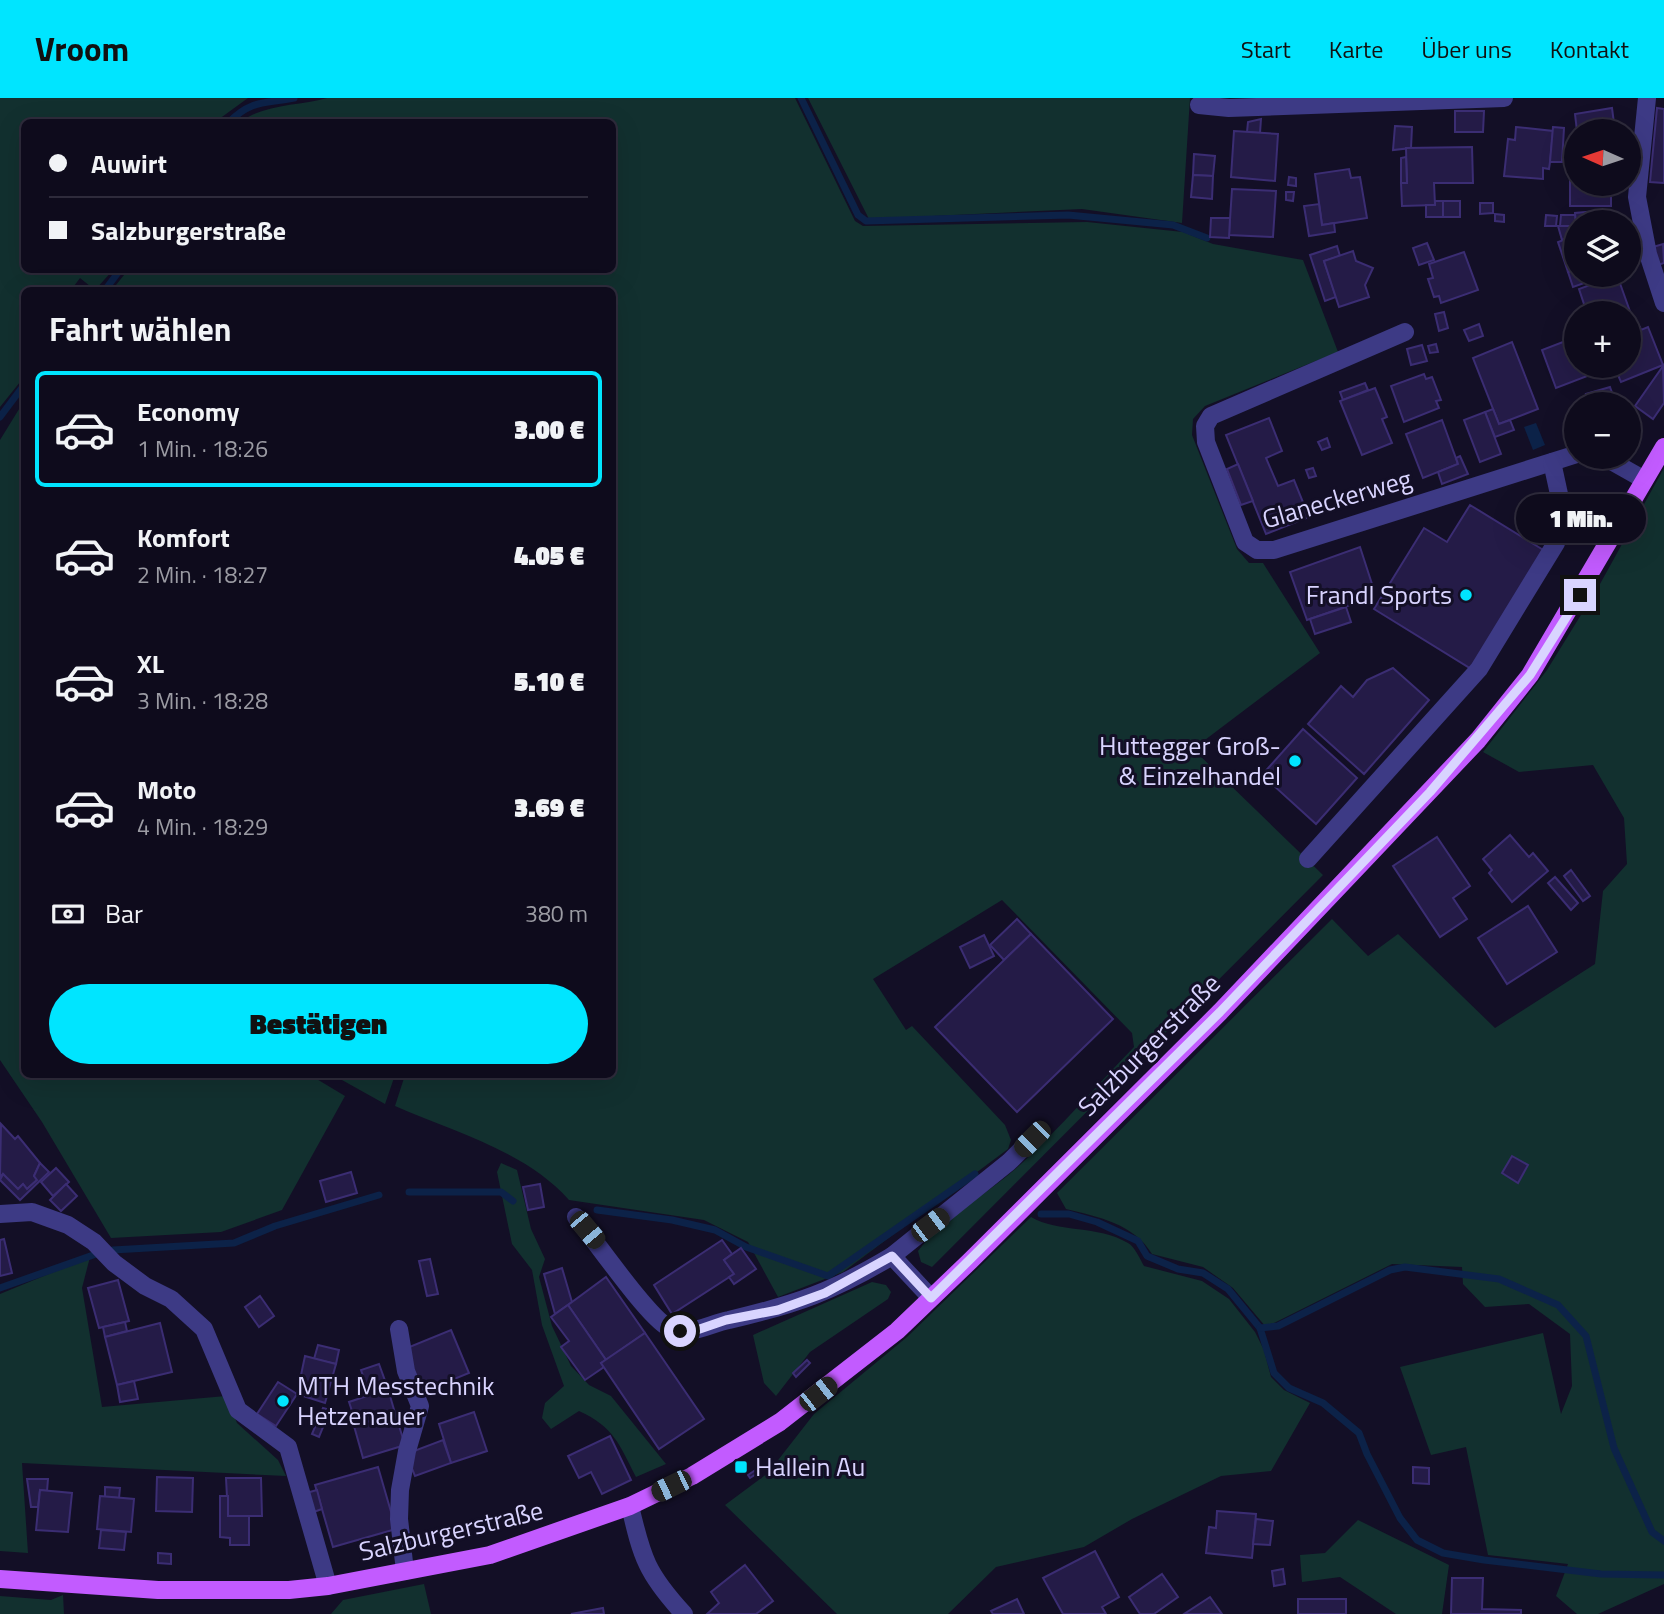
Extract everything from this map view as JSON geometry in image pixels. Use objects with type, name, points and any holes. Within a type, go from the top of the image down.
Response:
[{"type":"main road","name":"Salzburgerstraße","points":[[0,1579],[158,1590],[244,1591],[328,1586],[490,1555],[630,1506],[692,1476],[780,1422],[887,1339],[931,1298],[1220,1012],[1478,740],[1530,675],[1580,595],[1643,479],[1664,447]]},
{"type":"street","points":[[1199,105],[1229,108],[1384,100],[1504,98]]},
{"type":"street","points":[[1647,98],[1637,197],[1648,254],[1664,303]]},
{"type":"street","name":"Glaneckerweg","points":[[1405,332],[1211,416],[1205,426],[1206,442],[1245,542],[1257,550],[1274,550],[1564,458]]},
{"type":"street","points":[[1308,859],[1454,700],[1486,657],[1556,543],[1562,508],[1552,462]]},
{"type":"street","points":[[1625,469],[1643,479]]},
{"type":"street","points":[[576,1217],[666,1326],[680,1331],[694,1331],[726,1320],[778,1310],[825,1293],[892,1256],[1009,1162],[1038,1133]]},
{"type":"street","points":[[0,1214],[32,1212],[68,1226],[94,1242],[114,1263],[145,1286],[171,1299],[205,1329],[238,1410],[288,1447],[328,1586]]},
{"type":"street","points":[[892,1256],[931,1298]]},
{"type":"street","points":[[399,1329],[406,1370],[420,1406],[407,1451],[400,1490],[399,1519],[405,1571]]},
{"type":"street","points":[[630,1506],[640,1550],[655,1584],[684,1614]]},
{"type":"green space","points":[[0,98],[248,98],[219,119],[21,119],[21,273],[110,273],[98,287],[91,287],[80,278],[74,287],[21,287],[21,381],[0,407]]},
{"type":"green space","points":[[327,98],[795,98],[855,221],[863,226],[1087,222],[1183,232],[1213,244],[1303,260],[1338,352],[1205,406],[1193,419],[1192,435],[1237,549],[1249,563],[1263,563],[1320,653],[1193,749],[1323,875],[932,1267],[921,1262],[918,1251],[929,1238],[1021,1164],[1134,1047],[1132,1033],[1002,900],[873,979],[906,1030],[912,1026],[1005,1125],[1011,1140],[1008,1149],[843,1272],[778,1297],[748,1242],[704,1220],[569,1200],[552,1183],[511,1156],[395,1106],[404,1078],[616,1078],[616,287],[114,287],[126,273],[616,273],[616,119],[246,119],[270,109]]},
{"type":"green space","points":[[808,98],[1190,98],[1182,223],[1082,209],[869,219]]},
{"type":"green space","points":[[21,406],[21,1078],[315,1078],[345,1096],[282,1210],[221,1232],[111,1238],[42,1122],[0,1060],[0,440]]},
{"type":"green space","points":[[1664,468],[1664,1584],[1598,1614],[1577,1614],[1556,1596],[1568,1564],[1488,1555],[1466,1447],[1431,1455],[1400,1367],[1543,1333],[1561,1414],[1572,1386],[1570,1334],[1529,1304],[1485,1307],[1463,1284],[1462,1267],[1392,1264],[1266,1327],[1233,1288],[1203,1267],[1152,1254],[1136,1235],[1115,1223],[1066,1209],[1057,1193],[1332,919],[1368,956],[1398,934],[1495,1028],[1595,964],[1603,891],[1627,864],[1624,818],[1593,765],[1519,772],[1483,752],[1547,670],[1600,584]]},
{"type":"green space","points":[[338,1078],[394,1078],[385,1104]]},
{"type":"green space","points":[[501,1163],[517,1170],[531,1229],[545,1259],[539,1277],[552,1326],[571,1366],[589,1385],[611,1396],[666,1464],[636,1477],[608,1430],[591,1417],[579,1411],[551,1429],[542,1418],[545,1403],[564,1386],[542,1325],[532,1270],[512,1244],[497,1172]]},
{"type":"green space","points":[[1031,1217],[1053,1225],[1116,1237],[1131,1245],[1144,1266],[1202,1281],[1229,1299],[1255,1332],[1264,1350],[1271,1377],[1284,1390],[1310,1403],[1271,1471],[1221,1476],[1132,1519],[1084,1547],[996,1567],[948,1614],[837,1614],[725,1505],[768,1473],[814,1414],[907,1337]]},
{"type":"green space","points":[[90,1257],[82,1288],[102,1407],[226,1396],[237,1423],[278,1460],[286,1476],[22,1463],[28,1553],[0,1551],[0,1294]]},
{"type":"green space","points":[[872,1282],[886,1285],[891,1292],[888,1299],[810,1352],[776,1396],[764,1383],[753,1335]]},
{"type":"green space","points":[[1358,1520],[1449,1565],[1442,1614],[1396,1614],[1340,1577],[1302,1582],[1300,1555],[1325,1553]]},
{"type":"green space","points":[[424,1584],[431,1614],[331,1614],[343,1600]]},
{"type":"green space","points":[[63,1595],[64,1614],[0,1614],[0,1596],[51,1600]]},
{"type":"water","points":[[1536,423],[1545,445],[1533,450],[1524,427]]},
{"type":"building","points":[[1612,108],[1613,119],[1576,119],[1575,114]]},
{"type":"building","points":[[1657,108],[1664,109],[1664,183],[1650,182]]},
{"type":"building","points":[[1455,111],[1484,111],[1483,132],[1455,132]]},
{"type":"building","points":[[1261,119],[1260,133],[1247,132],[1248,122]]},
{"type":"building","points":[[1395,126],[1412,127],[1411,148],[1393,150]]},
{"type":"building","points":[[1516,127],[1553,131],[1549,169],[1543,168],[1543,179],[1504,176],[1508,139],[1515,140]]},
{"type":"building","points":[[1553,127],[1564,128],[1562,162],[1550,162]]},
{"type":"building","points":[[1234,131],[1278,134],[1275,181],[1231,177]]},
{"type":"building","points":[[1472,147],[1473,183],[1434,183],[1435,205],[1402,206],[1401,183],[1407,183],[1406,148]]},
{"type":"building","points":[[1194,154],[1215,156],[1213,176],[1193,175]]},
{"type":"building","points":[[1406,157],[1407,183],[1401,183],[1401,158]]},
{"type":"building","points":[[1349,169],[1351,178],[1360,177],[1367,218],[1322,225],[1315,174]]},
{"type":"building","points":[[1193,175],[1213,176],[1212,199],[1191,197]]},
{"type":"building","points":[[1289,177],[1296,178],[1296,186],[1288,185]]},
{"type":"building","points":[[1232,189],[1276,191],[1273,237],[1229,235]]},
{"type":"building","points":[[1286,192],[1294,192],[1293,201],[1286,200]]},
{"type":"building","points":[[1570,196],[1611,196],[1611,206],[1570,206]]},
{"type":"building","points":[[1435,201],[1443,201],[1443,217],[1426,217],[1426,205],[1435,205]]},
{"type":"building","points":[[1443,201],[1460,201],[1460,217],[1443,217]]},
{"type":"building","points":[[1480,203],[1493,203],[1493,213],[1480,214]]},
{"type":"building","points":[[1319,204],[1322,225],[1334,223],[1335,232],[1309,236],[1304,206]]},
{"type":"building","points":[[1495,214],[1504,215],[1504,222],[1495,221]]},
{"type":"building","points":[[1546,215],[1557,216],[1556,226],[1545,226]]},
{"type":"building","points":[[1561,215],[1564,215],[1564,226],[1560,226]]},
{"type":"building","points":[[1211,218],[1230,218],[1229,238],[1210,237]]},
{"type":"building","points":[[1558,226],[1564,226],[1562,240]]},
{"type":"building","points":[[1564,240],[1564,260],[1558,242]]},
{"type":"building","points":[[1427,243],[1434,260],[1419,265],[1413,248]]},
{"type":"building","points":[[1663,244],[1664,263],[1658,265],[1653,247]]},
{"type":"building","points":[[1337,246],[1340,256],[1324,261],[1336,297],[1325,301],[1310,255]]},
{"type":"building","points":[[1353,251],[1356,261],[1373,268],[1365,285],[1369,297],[1339,307],[1324,261]]},
{"type":"building","points":[[1464,252],[1478,290],[1441,303],[1439,296],[1434,297],[1428,279],[1433,278],[1429,264]]},
{"type":"building","points":[[1621,287],[1626,301],[1583,301],[1579,289]]},
{"type":"building","points":[[1444,312],[1448,328],[1439,331],[1435,314]]},
{"type":"building","points":[[1479,324],[1483,336],[1469,341],[1464,330]]},
{"type":"building","points":[[1648,327],[1663,365],[1641,374],[1641,330]]},
{"type":"building","points":[[1512,342],[1538,409],[1499,424],[1473,358]]},
{"type":"building","points":[[1564,342],[1564,378],[1582,378],[1556,388],[1542,350]]},
{"type":"building","points":[[1436,344],[1438,352],[1430,353],[1428,346]]},
{"type":"building","points":[[1422,345],[1427,361],[1411,365],[1407,349]]},
{"type":"building","points":[[1663,366],[1664,403],[1653,419],[1641,410],[1641,397]]},
{"type":"building","points":[[1424,374],[1426,379],[1432,377],[1441,400],[1436,401],[1439,408],[1404,422],[1391,386]]},
{"type":"building","points":[[1365,383],[1368,390],[1343,400],[1340,392]]},
{"type":"building","points":[[1610,387],[1612,392],[1593,392]]},
{"type":"building","points":[[1375,388],[1387,417],[1382,419],[1392,443],[1362,455],[1340,401]]},
{"type":"building","points":[[1493,409],[1499,424],[1510,420],[1514,430],[1495,437],[1485,412]]},
{"type":"building","points":[[1485,412],[1501,454],[1480,462],[1464,420]]},
{"type":"building","points":[[1269,418],[1282,451],[1266,458],[1278,486],[1294,480],[1309,517],[1266,534],[1226,435]]},
{"type":"building","points":[[1442,420],[1458,464],[1423,478],[1406,434]]},
{"type":"building","points":[[1327,438],[1330,447],[1322,450],[1318,442]]},
{"type":"building","points":[[1460,456],[1468,474],[1442,484],[1438,472],[1458,464],[1456,458]]},
{"type":"building","points":[[1238,464],[1253,501],[1241,505],[1227,469]]},
{"type":"building","points":[[1313,468],[1316,476],[1309,478],[1306,470]]},
{"type":"building","points":[[1470,505],[1545,551],[1473,670],[1374,609],[1424,528],[1447,542]]},
{"type":"building","points":[[1360,547],[1373,587],[1364,590],[1368,599],[1307,620],[1290,572]]},
{"type":"building","points":[[1346,607],[1351,622],[1315,634],[1310,619]]},
{"type":"building","points":[[1393,668],[1429,700],[1364,774],[1308,724],[1341,686],[1353,697],[1367,680]]},
{"type":"building","points":[[1303,729],[1357,778],[1316,824],[1262,775]]},
{"type":"building","points":[[1510,835],[1529,857],[1533,853],[1548,871],[1512,902],[1489,873],[1492,870],[1483,859]]},
{"type":"building","points":[[1437,837],[1470,886],[1453,898],[1467,919],[1440,937],[1393,866]]},
{"type":"building","points":[[1571,870],[1590,896],[1583,901],[1564,876]]},
{"type":"building","points":[[1555,877],[1578,903],[1571,910],[1548,883]]},
{"type":"building","points":[[1528,906],[1557,952],[1507,984],[1478,938]]},
{"type":"building","points":[[1017,919],[1031,934],[1004,960],[990,945]]},
{"type":"building","points":[[1031,934],[1113,1019],[1017,1112],[935,1027]]},
{"type":"building","points":[[984,935],[994,956],[970,968],[960,947]]},
{"type":"building","points":[[1,1124],[15,1139],[18,1136],[40,1163],[34,1176],[37,1180],[27,1189],[23,1184],[18,1189],[3,1174],[0,1177]]},
{"type":"building","points":[[1512,1156],[1528,1165],[1518,1183],[1502,1173]]},
{"type":"building","points":[[40,1163],[49,1172],[20,1200],[0,1180],[3,1174],[18,1189],[23,1184],[27,1189],[37,1180],[34,1176]]},
{"type":"building","points":[[56,1168],[69,1182],[53,1196],[41,1182]]},
{"type":"building","points":[[351,1172],[357,1193],[326,1202],[320,1181]]},
{"type":"building","points":[[66,1184],[77,1196],[61,1211],[50,1200]]},
{"type":"building","points":[[540,1184],[544,1207],[528,1210],[523,1187]]},
{"type":"building","points":[[4,1239],[12,1273],[0,1276],[0,1240]]},
{"type":"building","points":[[722,1240],[732,1254],[724,1260],[734,1274],[672,1314],[654,1285]]},
{"type":"building","points":[[741,1248],[756,1269],[734,1284],[729,1277],[734,1274],[724,1260]]},
{"type":"building","points":[[430,1259],[438,1294],[427,1296],[419,1261]]},
{"type":"building","points":[[562,1268],[572,1302],[555,1314],[544,1274]]},
{"type":"building","points":[[606,1277],[645,1333],[606,1360],[568,1305]]},
{"type":"building","points":[[118,1280],[129,1321],[99,1328],[88,1288]]},
{"type":"building","points":[[260,1296],[274,1316],[259,1327],[245,1307]]},
{"type":"building","points":[[568,1305],[606,1360],[601,1363],[604,1367],[585,1380],[561,1347],[569,1341],[551,1317]]},
{"type":"building","points":[[125,1322],[127,1331],[105,1337],[103,1327]]},
{"type":"building","points":[[160,1323],[172,1372],[117,1385],[105,1337]]},
{"type":"building","points":[[451,1330],[469,1373],[420,1393],[402,1350]]},
{"type":"building","points":[[645,1333],[704,1419],[659,1449],[601,1363]]},
{"type":"building","points":[[318,1345],[339,1350],[336,1364],[314,1359]]},
{"type":"building","points":[[305,1356],[336,1364],[325,1403],[297,1394]]},
{"type":"building","points":[[807,1360],[810,1363],[796,1377],[793,1373]]},
{"type":"building","points":[[379,1364],[388,1389],[370,1395],[361,1370]]},
{"type":"building","points":[[134,1381],[138,1399],[120,1402],[117,1385]]},
{"type":"building","points":[[278,1382],[297,1394],[276,1426],[257,1414]]},
{"type":"building","points":[[388,1389],[395,1413],[357,1426],[349,1402]]},
{"type":"building","points":[[323,1408],[330,1410],[319,1437],[312,1434]]},
{"type":"building","points":[[474,1412],[487,1451],[451,1463],[439,1424]]},
{"type":"building","points":[[395,1413],[405,1445],[363,1458],[354,1426]]},
{"type":"building","points":[[610,1436],[631,1480],[602,1494],[591,1472],[579,1478],[568,1456]]},
{"type":"building","points":[[443,1440],[451,1463],[415,1476],[406,1454]]},
{"type":"building","points":[[378,1467],[396,1529],[333,1547],[315,1485]]},
{"type":"building","points":[[760,1467],[761,1471],[750,1478],[748,1475]]},
{"type":"building","points":[[1413,1467],[1429,1468],[1429,1484],[1413,1483]]},
{"type":"building","points":[[157,1477],[193,1478],[192,1512],[156,1511]]},
{"type":"building","points":[[226,1478],[261,1478],[262,1516],[228,1516]]},
{"type":"building","points":[[27,1479],[48,1479],[47,1491],[40,1490],[38,1507],[31,1507]]},
{"type":"building","points":[[105,1487],[120,1488],[119,1498],[105,1497]]},
{"type":"building","points":[[40,1490],[72,1493],[68,1532],[36,1530]]},
{"type":"building","points":[[317,1490],[322,1509],[311,1513],[306,1493]]},
{"type":"building","points":[[100,1496],[134,1499],[131,1532],[97,1529]]},
{"type":"building","points":[[220,1496],[228,1496],[228,1516],[249,1516],[249,1545],[230,1545],[230,1538],[220,1537]]},
{"type":"building","points":[[1217,1511],[1256,1514],[1252,1558],[1206,1553],[1209,1527],[1216,1528]]},
{"type":"building","points":[[1256,1519],[1273,1521],[1270,1545],[1253,1544]]},
{"type":"building","points":[[101,1530],[126,1532],[124,1550],[99,1548]]},
{"type":"building","points":[[1095,1551],[1119,1597],[1102,1607],[1106,1614],[1063,1614],[1043,1578]]},
{"type":"building","points":[[158,1553],[171,1554],[171,1564],[158,1563]]},
{"type":"building","points":[[745,1565],[773,1601],[756,1614],[707,1614],[719,1603],[711,1592]]},
{"type":"building","points":[[1283,1569],[1285,1584],[1274,1586],[1272,1571]]},
{"type":"building","points":[[1162,1574],[1178,1597],[1154,1614],[1140,1614],[1129,1597]]},
{"type":"building","points":[[1452,1578],[1483,1578],[1482,1609],[1521,1610],[1521,1614],[1451,1614]]},
{"type":"building","points":[[1210,1597],[1222,1614],[1184,1614]]},
{"type":"building","points":[[1017,1599],[1024,1614],[993,1614],[991,1611]]},
{"type":"building","points":[[1298,1599],[1346,1599],[1346,1614],[1298,1614]]},
{"type":"building","points":[[603,1608],[604,1614],[571,1614]]},
{"type":"waterway","points":[[232,119],[252,106],[294,98]]},
{"type":"waterway","points":[[801,98],[858,215],[866,221],[1068,215],[1173,225],[1207,238]]},
{"type":"waterway","points":[[107,287],[118,273]]},
{"type":"waterway","points":[[0,417],[21,389]]},
{"type":"waterway","points":[[597,1210],[672,1220],[715,1230],[746,1247],[828,1276],[975,1174]]},
{"type":"waterway","points":[[409,1192],[501,1192],[513,1201]]},
{"type":"waterway","points":[[113,1250],[234,1243],[275,1226],[379,1195]]},
{"type":"waterway","points":[[1041,1214],[1069,1214],[1097,1222],[1138,1241],[1147,1256],[1178,1269],[1203,1273],[1228,1289],[1260,1328],[1274,1373],[1289,1388],[1323,1403],[1359,1433],[1400,1518],[1417,1540],[1443,1553],[1484,1560],[1601,1574],[1664,1575]]},
{"type":"waterway","points":[[0,1288],[96,1254]]},
{"type":"waterway","points":[[1260,1328],[1278,1326],[1390,1270],[1405,1267],[1499,1279],[1558,1305],[1586,1336],[1614,1448],[1652,1532],[1664,1541]]},
{"type":"place","name":"Frandl Sports","points":[[1466,595]]},
{"type":"place","name":"Huttegger Groß- & Einzelhandel","points":[[1295,761]]},
{"type":"place","name":"MTH Messtechnik Hetzenauer","points":[[283,1401]]},
{"type":"place","name":"Hallein Au","points":[[741,1467]]},
{"type":"route","points":[[680,1331],[694,1331],[726,1320],[778,1310],[825,1293],[892,1256],[931,1298],[1220,1012],[1430,792],[1478,740],[1530,675],[1580,595]]}]
